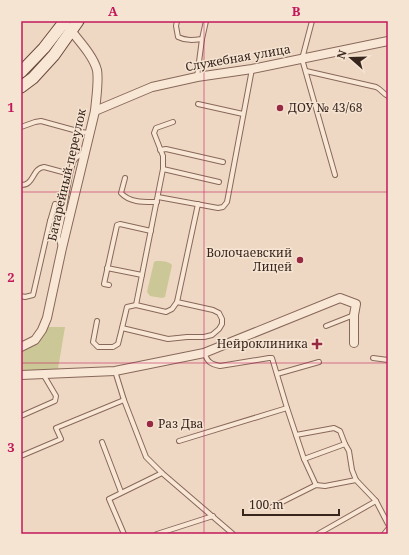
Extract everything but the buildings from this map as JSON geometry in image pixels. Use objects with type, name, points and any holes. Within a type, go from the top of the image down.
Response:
[{"type":"main road","points":[[21,72],[66,24],[78,21]]},
{"type":"main road","points":[[21,87],[33,78],[54,55],[66,24]]},
{"type":"street","name":"Батарейный переулок","points":[[21,347],[35,340],[42,330],[47,318],[62,248],[95,111],[97,70],[90,56],[66,24]]},
{"type":"street","name":"Служебная улица","points":[[95,111],[152,87],[198,77],[252,69],[388,41]]},
{"type":"street","points":[[21,375],[115,371],[204,353],[340,298],[356,304],[354,315],[354,343]]},
{"type":"lane","points":[[177,21],[176,26],[178,37],[193,40],[202,39]]},
{"type":"lane","points":[[198,77],[202,39],[206,21]]},
{"type":"lane","points":[[312,21],[302,59],[334,175]]},
{"type":"lane","points":[[158,197],[218,208],[223,207],[227,202],[252,69]]},
{"type":"lane","points":[[306,71],[376,86],[388,96]]},
{"type":"lane","points":[[198,104],[243,114]]},
{"type":"lane","points":[[21,127],[41,121],[89,133]]},
{"type":"lane","points":[[136,305],[163,169],[163,156],[154,133],[156,128],[173,122]]},
{"type":"lane","points":[[160,150],[166,149],[223,162]]},
{"type":"lane","points":[[62,248],[58,237],[70,174],[73,162],[85,151]]},
{"type":"lane","points":[[21,185],[24,186],[29,183],[37,170],[41,167],[70,174]]},
{"type":"lane","points":[[163,169],[219,182]]},
{"type":"lane","points":[[125,178],[121,193],[124,197],[134,201],[157,202]]},
{"type":"lane","points":[[21,296],[25,297],[33,295],[55,204]]},
{"type":"lane","points":[[97,321],[93,342],[98,347],[113,347],[118,344],[127,307],[136,305],[166,312],[172,309],[176,302],[198,204]]},
{"type":"lane","points":[[50,221],[61,224]]},
{"type":"lane","points":[[109,285],[104,284],[117,225],[120,224],[151,231]]},
{"type":"lane","points":[[107,268],[142,275]]},
{"type":"lane","points":[[122,328],[168,339],[204,337],[212,335],[222,324],[222,319],[219,313],[213,310],[176,302]]},
{"type":"lane","points":[[326,326],[354,315]]},
{"type":"lane","points":[[204,353],[210,363],[220,366],[271,358],[273,360],[304,459],[316,485]]},
{"type":"lane","points":[[373,358],[388,360]]},
{"type":"lane","points":[[277,374],[319,362]]},
{"type":"lane","points":[[115,371],[124,400],[146,458],[233,534]]},
{"type":"lane","points":[[21,416],[55,401],[56,396],[43,374]]},
{"type":"lane","points":[[21,456],[62,439],[56,428],[124,400]]},
{"type":"lane","points":[[178,441],[287,408]]},
{"type":"lane","points":[[296,435],[334,428],[340,431],[348,451],[356,480],[376,501],[388,524]]},
{"type":"lane","points":[[102,442],[121,492]]},
{"type":"lane","points":[[304,459],[345,444]]},
{"type":"lane","points":[[124,534],[110,498],[162,473]]},
{"type":"lane","points":[[272,507],[316,485],[325,486],[356,480]]},
{"type":"lane","points":[[318,534],[376,501]]},
{"type":"lane","points":[[157,534],[213,516]]},
{"type":"lane","points":[[384,534],[388,529]]},
{"type":"shaded area","points":[[154,262],[167,262],[172,265],[165,297],[162,298],[150,296],[147,292]]},
{"type":"shaded area","points":[[47,327],[65,327],[58,369],[21,372],[21,352],[37,342]]},
{"type":"place","name":"ДОУ № 43/68","points":[[280,108]]},
{"type":"place","name":"Волочаевский Лицей","points":[[300,260]]},
{"type":"place","name":"Нейроклиника","points":[[317,344]]},
{"type":"place","name":"Раз Два","points":[[150,424]]}]
